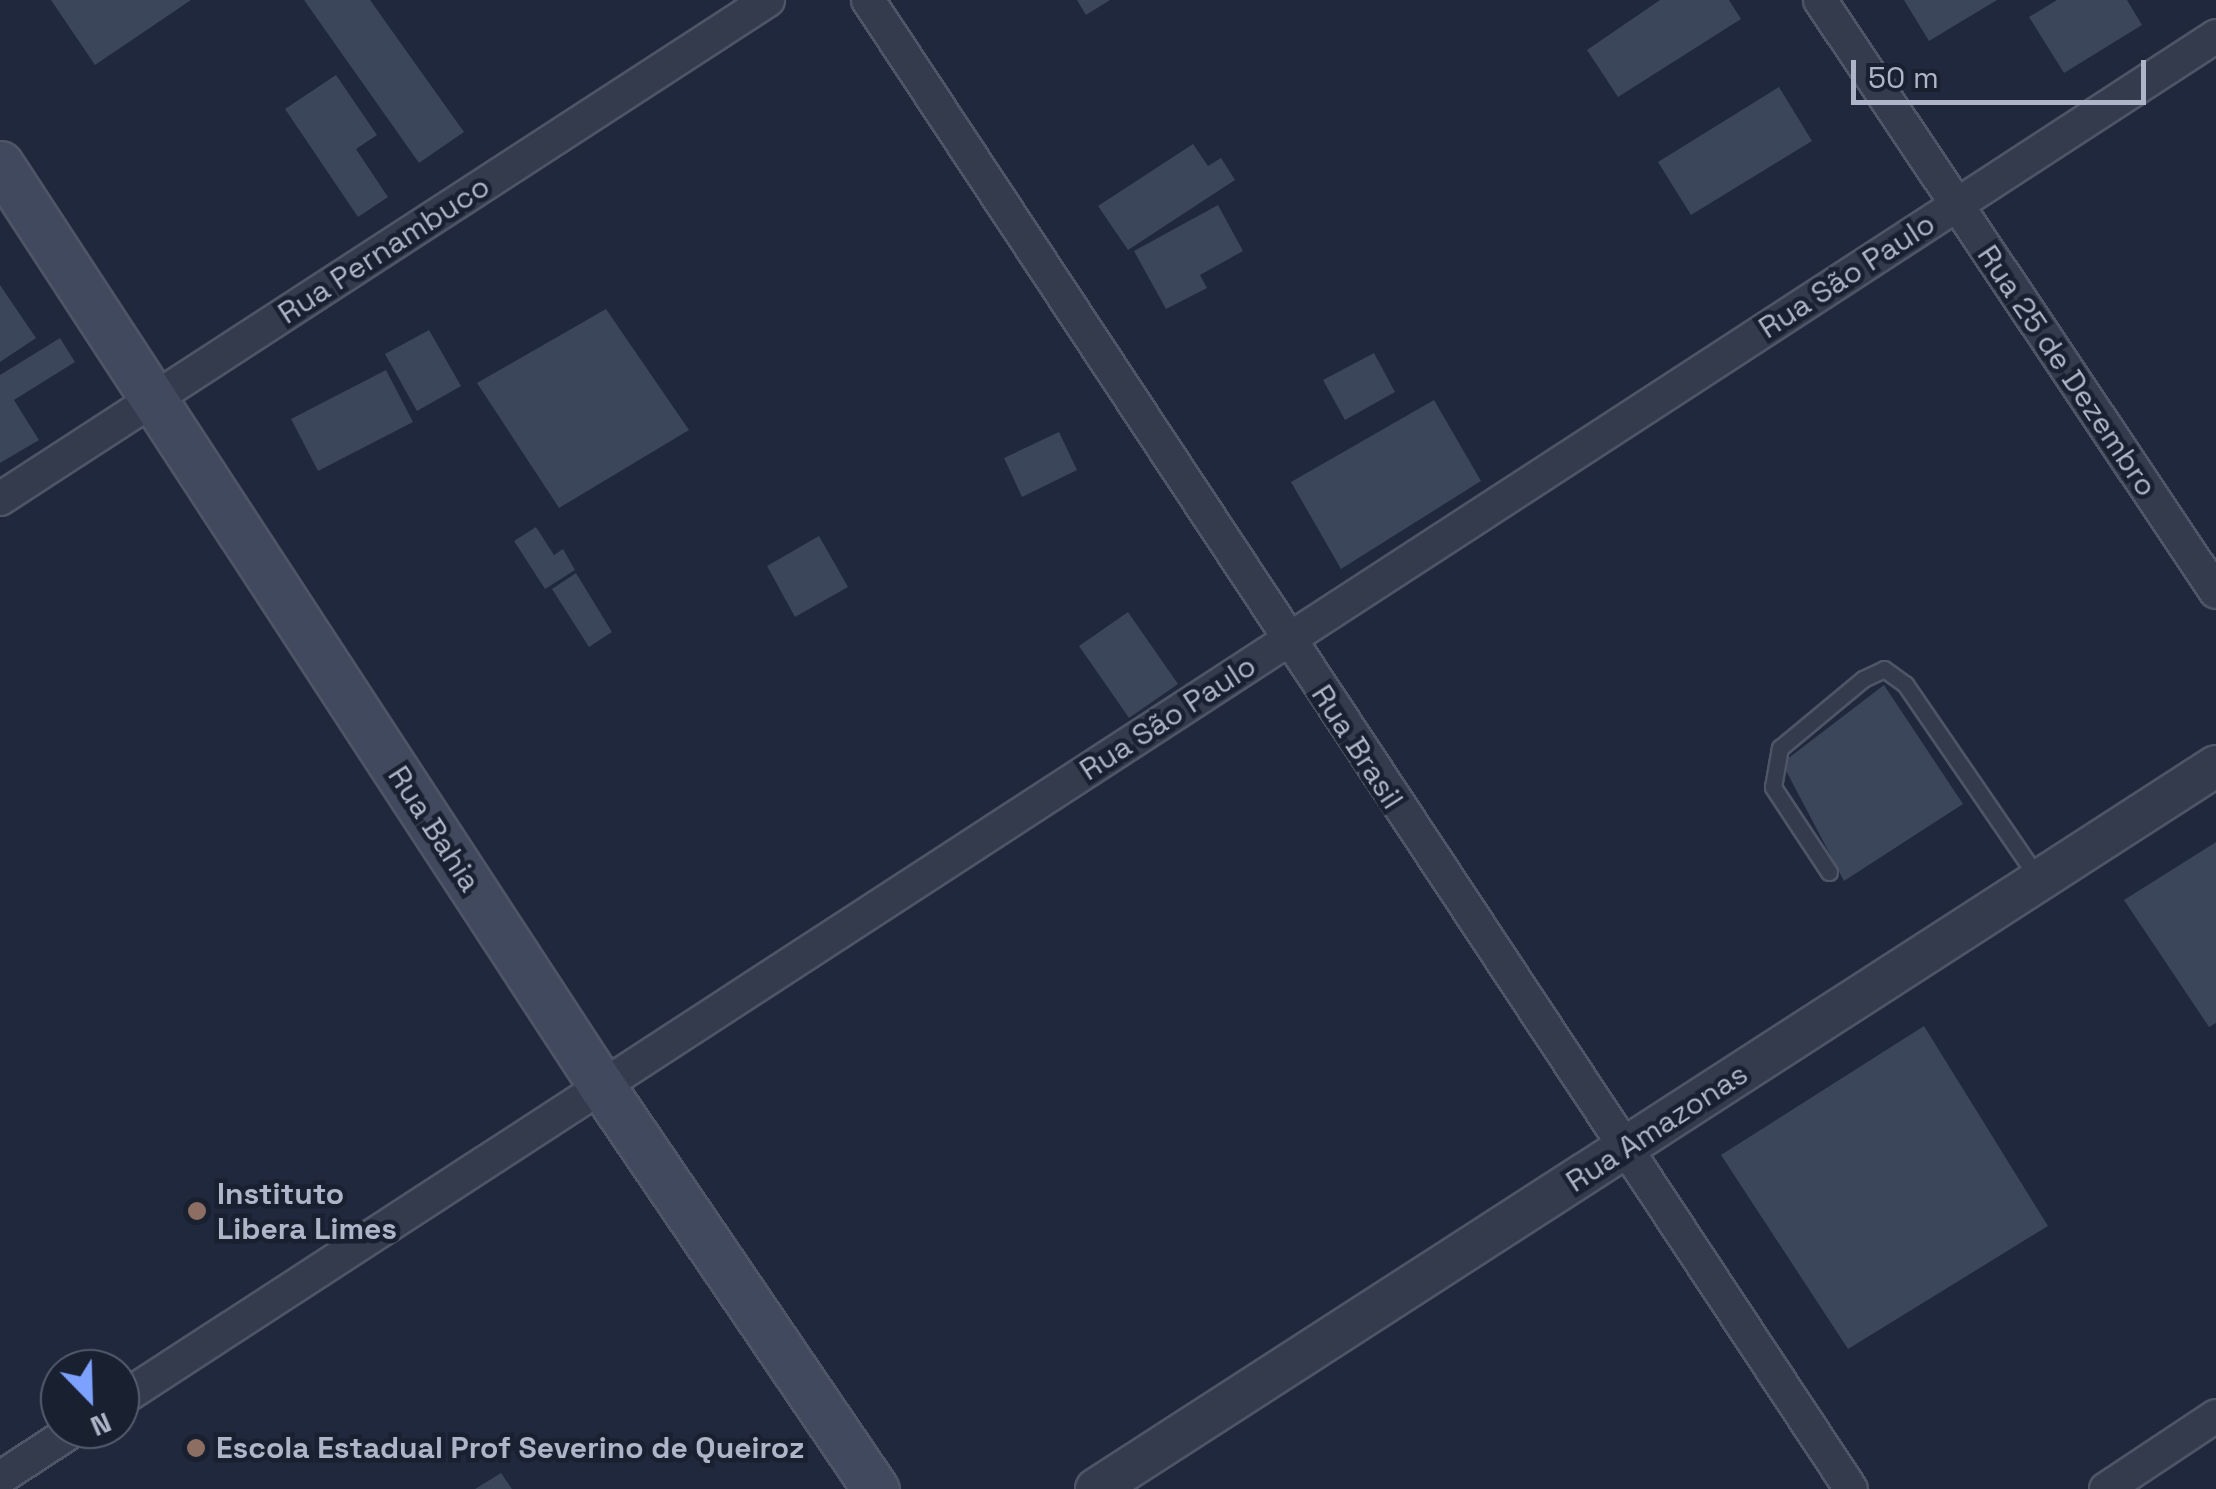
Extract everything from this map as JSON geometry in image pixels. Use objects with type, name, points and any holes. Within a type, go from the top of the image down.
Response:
[{"type":"main road","name":"Rua Bahia","points":[[0,164],[601,1085],[876,1489]]},
{"type":"street","name":"Rua Pernambuco","points":[[0,499],[768,0]]},
{"type":"street","name":"Rua Brasil","points":[[868,0],[1624,1150],[1852,1489]]},
{"type":"street","name":"Rua 25 de Dezembro","points":[[1820,0],[2216,592]]},
{"type":"street","name":"Rua São Paulo","points":[[140,1387],[2216,36]]},
{"type":"street","name":"Rua Amazonas","points":[[1096,1489],[2216,766]]},
{"type":"street","points":[[2106,1489],[2216,1416]]},
{"type":"street","points":[[0,1478],[44,1449]]},
{"type":"lane","points":[[1829,872],[1773,787],[1780,748],[1863,680],[1884,670],[1905,684],[2039,880]]},
{"type":"building","points":[[51,0],[191,0],[95,65]]},
{"type":"building","points":[[304,0],[370,0],[464,132],[419,163]]},
{"type":"building","points":[[1077,0],[1110,0],[1086,15]]},
{"type":"building","points":[[1660,0],[1729,0],[1741,19],[1618,97],[1587,50]]},
{"type":"building","points":[[1904,0],[1997,0],[1929,41]]},
{"type":"building","points":[[2057,0],[2127,0],[2142,25],[2064,73],[2029,17]]},
{"type":"building","points":[[336,75],[377,135],[356,149],[388,197],[358,217],[285,109]]},
{"type":"building","points":[[1779,87],[1812,141],[1691,215],[1658,162]]},
{"type":"building","points":[[1193,144],[1208,166],[1221,158],[1235,180],[1128,250],[1098,206]]},
{"type":"building","points":[[1218,205],[1243,251],[1200,275],[1207,288],[1166,309],[1134,251]]},
{"type":"building","points":[[0,285],[36,338],[0,362]]},
{"type":"building","points":[[606,309],[689,430],[559,508],[477,383]]},
{"type":"building","points":[[429,330],[461,386],[417,411],[385,354]]},
{"type":"building","points":[[60,338],[75,362],[14,400],[39,440],[0,463],[0,375]]},
{"type":"building","points":[[1374,353],[1395,392],[1345,420],[1323,380]]},
{"type":"building","points":[[386,370],[413,422],[318,471],[291,419]]},
{"type":"building","points":[[1434,400],[1481,481],[1341,569],[1291,482]]},
{"type":"building","points":[[1059,432],[1077,470],[1022,497],[1004,458]]},
{"type":"building","points":[[536,527],[554,555],[563,549],[575,570],[545,589],[514,541]]},
{"type":"building","points":[[819,536],[848,587],[795,617],[767,566]]},
{"type":"building","points":[[576,573],[612,632],[589,647],[552,589]]},
{"type":"building","points":[[1128,612],[1178,684],[1129,718],[1079,646]]},
{"type":"building","points":[[1884,685],[1963,804],[1844,881],[1782,763]]},
{"type":"building","points":[[2216,842],[2216,1023],[2209,1027],[2124,900]]},
{"type":"building","points":[[1924,1026],[2048,1226],[1848,1349],[1721,1155]]},
{"type":"building","points":[[501,1473],[512,1489],[475,1489]]},
{"type":"place","name":"Instituto Libera Limes","points":[[197,1211]]},
{"type":"place","name":"Escola Estadual Prof Severino de Queiroz","points":[[196,1448]]}]
